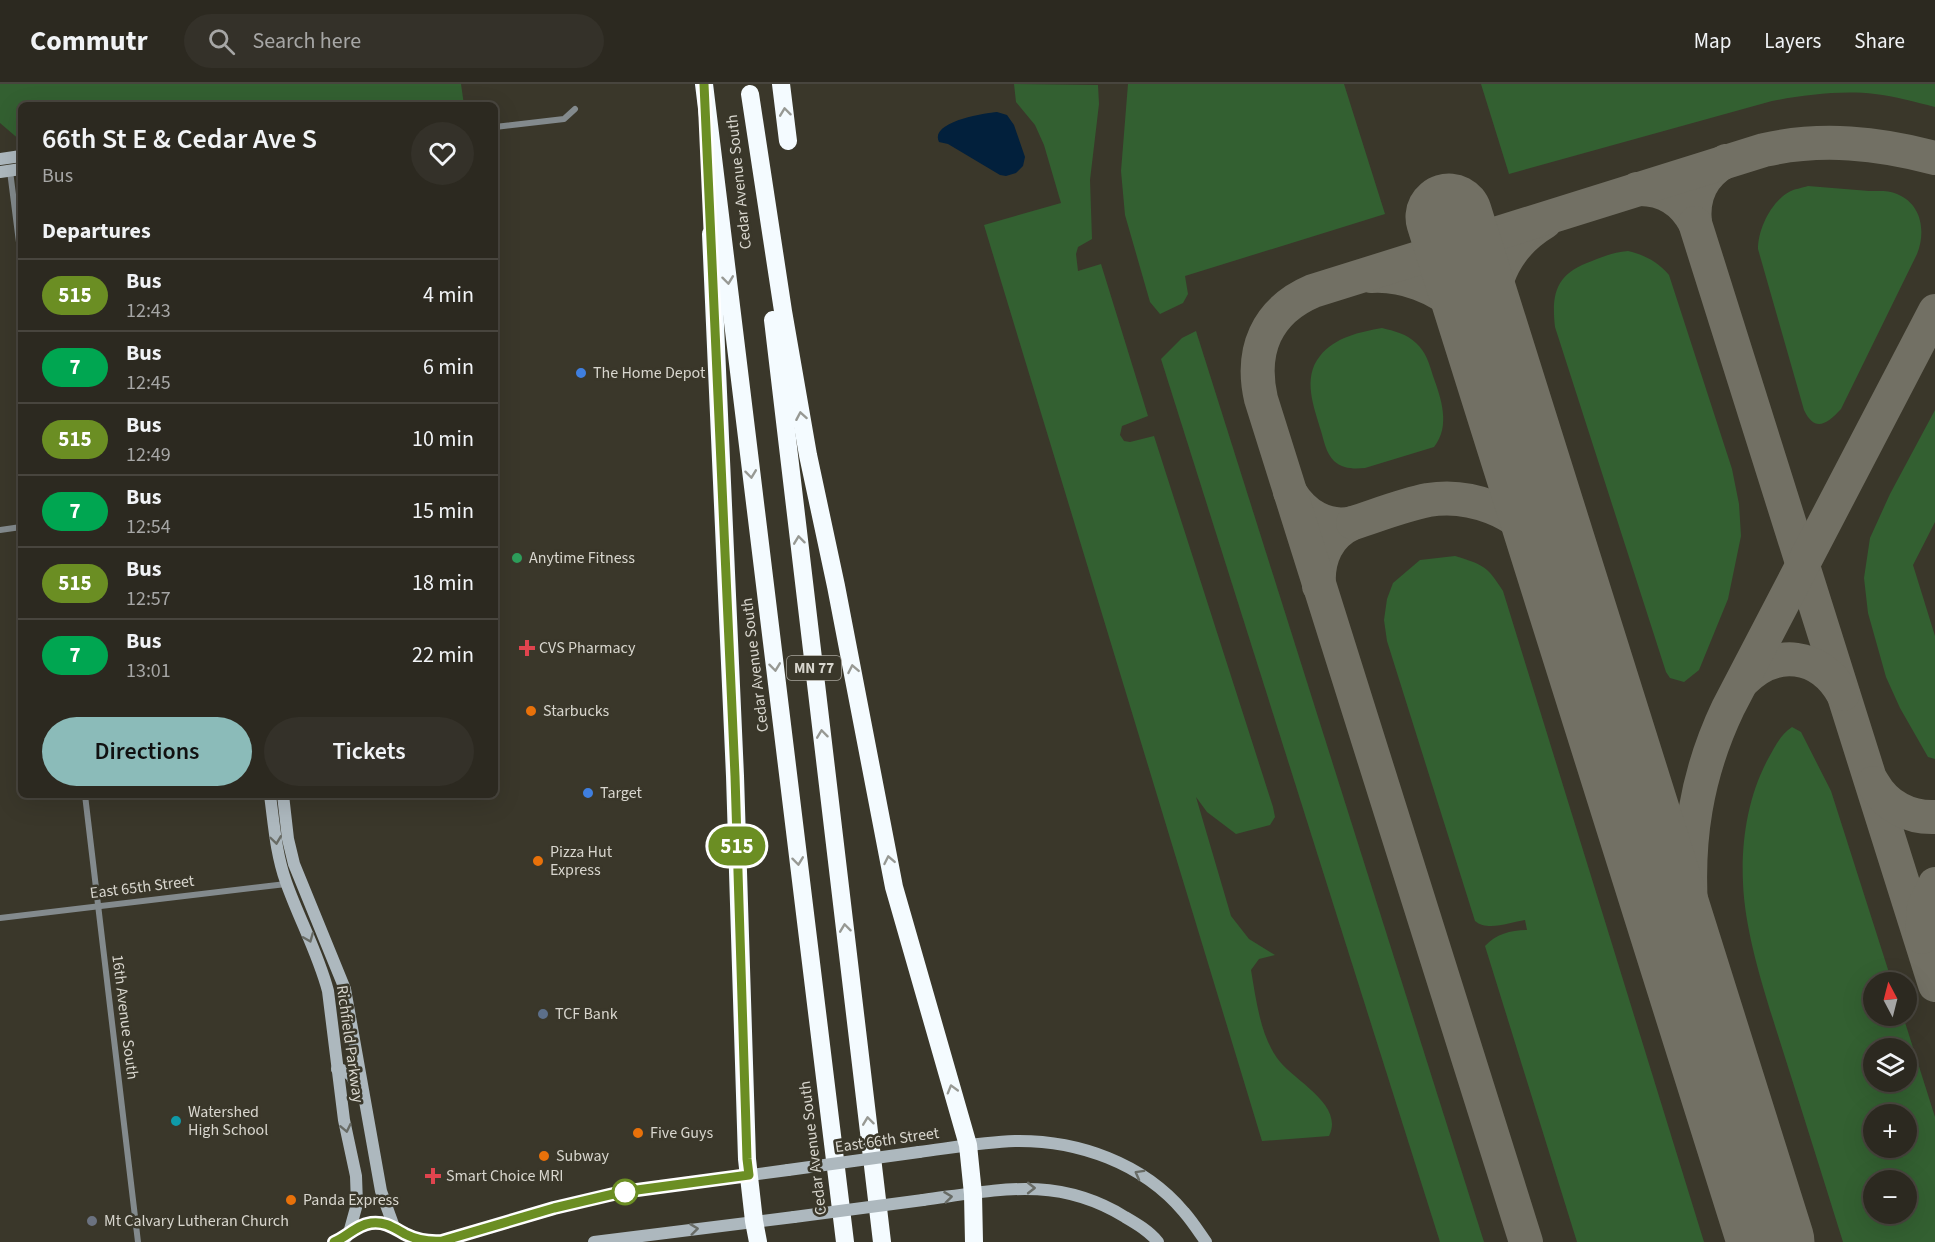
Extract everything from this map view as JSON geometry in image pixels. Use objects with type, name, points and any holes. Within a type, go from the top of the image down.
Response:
[{"type":"highway","points":[[781,84],[788,141]]},
{"type":"highway","points":[[749,89],[808,455],[839,598],[894,887],[968,1145],[973,1194],[974,1242]]},
{"type":"highway","name":"Cedar Avenue South","points":[[749,89],[777,353],[882,1242]]},
{"type":"highway","points":[[705,91],[735,776],[746,1147],[758,1242]]},
{"type":"highway","name":"Cedar Avenue South","points":[[705,91],[844,1242]]},
{"type":"street","points":[[498,127],[564,119],[575,109]]},
{"type":"street","points":[[0,159],[18,156]]},
{"type":"street","points":[[10,171],[18,234]]},
{"type":"street","points":[[0,530],[18,527]]},
{"type":"street","name":"16th Avenue South","points":[[85,798],[138,1242]]},
{"type":"street","name":"Richfield Parkway","points":[[270,798],[278,856],[286,884],[323,973],[328,992],[337,1069],[358,1193],[343,1239]]},
{"type":"street","name":"Richfield Parkway","points":[[283,798],[288,839],[294,864],[345,989],[381,1191],[402,1234]]},
{"type":"street","name":"East 65th Street","points":[[0,918],[286,884]]},
{"type":"street","points":[[337,1069],[346,1070],[351,1074],[371,1137]]},
{"type":"street","name":"East 66th Street","points":[[343,1239],[359,1226],[371,1222],[383,1223],[402,1234],[424,1241],[442,1241],[558,1207],[622,1192],[968,1145],[1014,1141],[1046,1142],[1074,1147],[1101,1155],[1147,1178],[1184,1211],[1206,1242]]},
{"type":"street","points":[[594,1242],[1028,1188],[1069,1192],[1093,1199],[1152,1235],[1158,1242]]},
{"type":"green space","points":[[0,84],[461,84],[464,102],[18,102],[18,138],[0,123]]},
{"type":"green space","points":[[1014,84],[1098,85],[1099,104],[1090,180],[1092,239],[1078,247],[1076,254],[1078,271],[1101,264],[1148,416],[1122,426],[1120,435],[1124,441],[1130,442],[1154,436],[1273,807],[1275,817],[1270,825],[1236,834],[1207,812],[1196,797],[1231,916],[1249,939],[1275,955],[1259,959],[1251,970],[1266,1038],[1284,1066],[1324,1103],[1330,1113],[1332,1124],[1329,1136],[1262,1141],[984,225],[1061,203],[1044,145],[1035,125],[1016,102]]},
{"type":"green space","points":[[1128,84],[1344,84],[1385,214],[1185,276],[1188,294],[1183,303],[1160,314],[1150,302],[1125,215],[1121,171]]},
{"type":"green space","points":[[1481,84],[1935,84],[1935,107],[1890,96],[1862,93],[1797,97],[1772,101],[1509,174]]},
{"type":"green space","points":[[1808,186],[1894,193],[1912,204],[1920,220],[1921,228],[1917,254],[1841,409],[1831,419],[1821,424],[1812,422],[1804,410],[1758,249],[1760,233],[1771,209],[1789,192]]},
{"type":"green space","points":[[1628,251],[1651,260],[1669,275],[1732,469],[1739,504],[1741,536],[1728,599],[1699,670],[1684,682],[1670,678],[1666,672],[1555,327],[1554,304],[1559,285],[1564,278],[1580,266],[1610,254]]},
{"type":"green space","points":[[1382,328],[1409,337],[1425,354],[1439,393],[1443,412],[1442,430],[1434,447],[1365,468],[1345,467],[1334,461],[1326,447],[1311,393],[1312,374],[1320,356],[1333,344],[1357,334]]},
{"type":"green space","points":[[1196,331],[1484,1242],[1440,1242],[1161,359],[1182,338]]},
{"type":"green space","points":[[1935,410],[1935,522],[1913,565],[1935,636],[1935,759],[1928,757],[1900,708],[1886,677],[1868,613],[1864,578],[1870,538],[1890,494]]},
{"type":"green space","points":[[1455,556],[1484,568],[1493,576],[1503,591],[1704,1242],[1577,1242],[1485,946],[1504,933],[1527,930],[1525,920],[1493,926],[1486,926],[1475,921],[1387,641],[1384,620],[1387,599],[1393,583],[1420,560]]},
{"type":"green space","points":[[1792,727],[1801,732],[1831,791],[1889,972],[1863,972],[1863,1026],[1906,1026],[1910,1038],[1863,1038],[1863,1092],[1917,1092],[1917,1060],[1935,1117],[1935,1242],[1843,1242],[1764,989],[1748,924],[1743,883],[1743,851],[1747,819],[1755,788],[1768,759],[1784,734]]},
{"type":"water","points":[[997,112],[1007,115],[1014,125],[1025,157],[1023,166],[1016,173],[1000,175],[948,144],[939,142],[938,135],[950,124],[981,114]]},
{"type":"taxiway","points":[[1526,1242],[1261,399],[1258,365],[1265,334],[1284,310],[1297,299],[1313,291],[1764,150],[1829,143],[1871,145],[1935,158]]},
{"type":"taxiway","points":[[1637,189],[1664,193],[1671,197],[1685,208],[1695,223],[1695,204],[1700,187],[1711,172],[1726,161]]},
{"type":"taxiway","points":[[1371,276],[1407,280],[1441,294],[1461,309],[1490,351],[1491,312],[1498,278],[1515,247],[1545,222]]},
{"type":"taxiway","points":[[1695,223],[1935,985]]},
{"type":"taxiway","points":[[1734,1123],[1708,1018],[1698,966],[1692,915],[1690,864],[1695,813],[1707,761],[1728,708],[1935,311]]},
{"type":"taxiway","points":[[1290,492],[1302,507],[1325,522],[1353,523],[1337,534],[1326,548],[1320,566],[1319,586]]},
{"type":"taxiway","points":[[1353,523],[1428,500],[1460,499],[1492,507],[1520,523],[1542,546],[1558,575],[1577,626]]},
{"type":"taxiway","points":[[1743,681],[1769,663],[1796,660],[1810,663],[1822,670],[1843,694]]},
{"type":"taxiway","points":[[1873,783],[1878,791],[1899,809],[1907,813],[1935,817]]},
{"type":"taxiway","points":[[1922,937],[1924,907],[1935,884]]},
{"type":"runway","points":[[1449,217],[1771,1242]]},
{"type":"bus line","name":"515","points":[[334,1242],[345,1238],[359,1226],[371,1222],[383,1223],[424,1241],[442,1241],[554,1208],[622,1192],[749,1175],[735,776],[704,84]]},
{"type":"place","name":"The Home Depot","points":[[581,373]]},
{"type":"place","name":"Anytime Fitness","points":[[517,558]]},
{"type":"place","name":"CVS Pharmacy","points":[[527,648]]},
{"type":"place","name":"Starbucks","points":[[531,711]]},
{"type":"place","name":"Target","points":[[588,793]]},
{"type":"place","name":"Pizza Hut Express","points":[[538,861]]},
{"type":"place","name":"TCF Bank","points":[[543,1014]]},
{"type":"place","name":"Watershed High School","points":[[176,1121]]},
{"type":"place","name":"Five Guys","points":[[638,1133]]},
{"type":"place","name":"Subway","points":[[544,1156]]},
{"type":"place","name":"Smart Choice MRI","points":[[433,1176]]},
{"type":"place","name":"Panda Express","points":[[291,1200]]},
{"type":"place","name":"Mt Calvary Lutheran Church","points":[[92,1221]]}]
